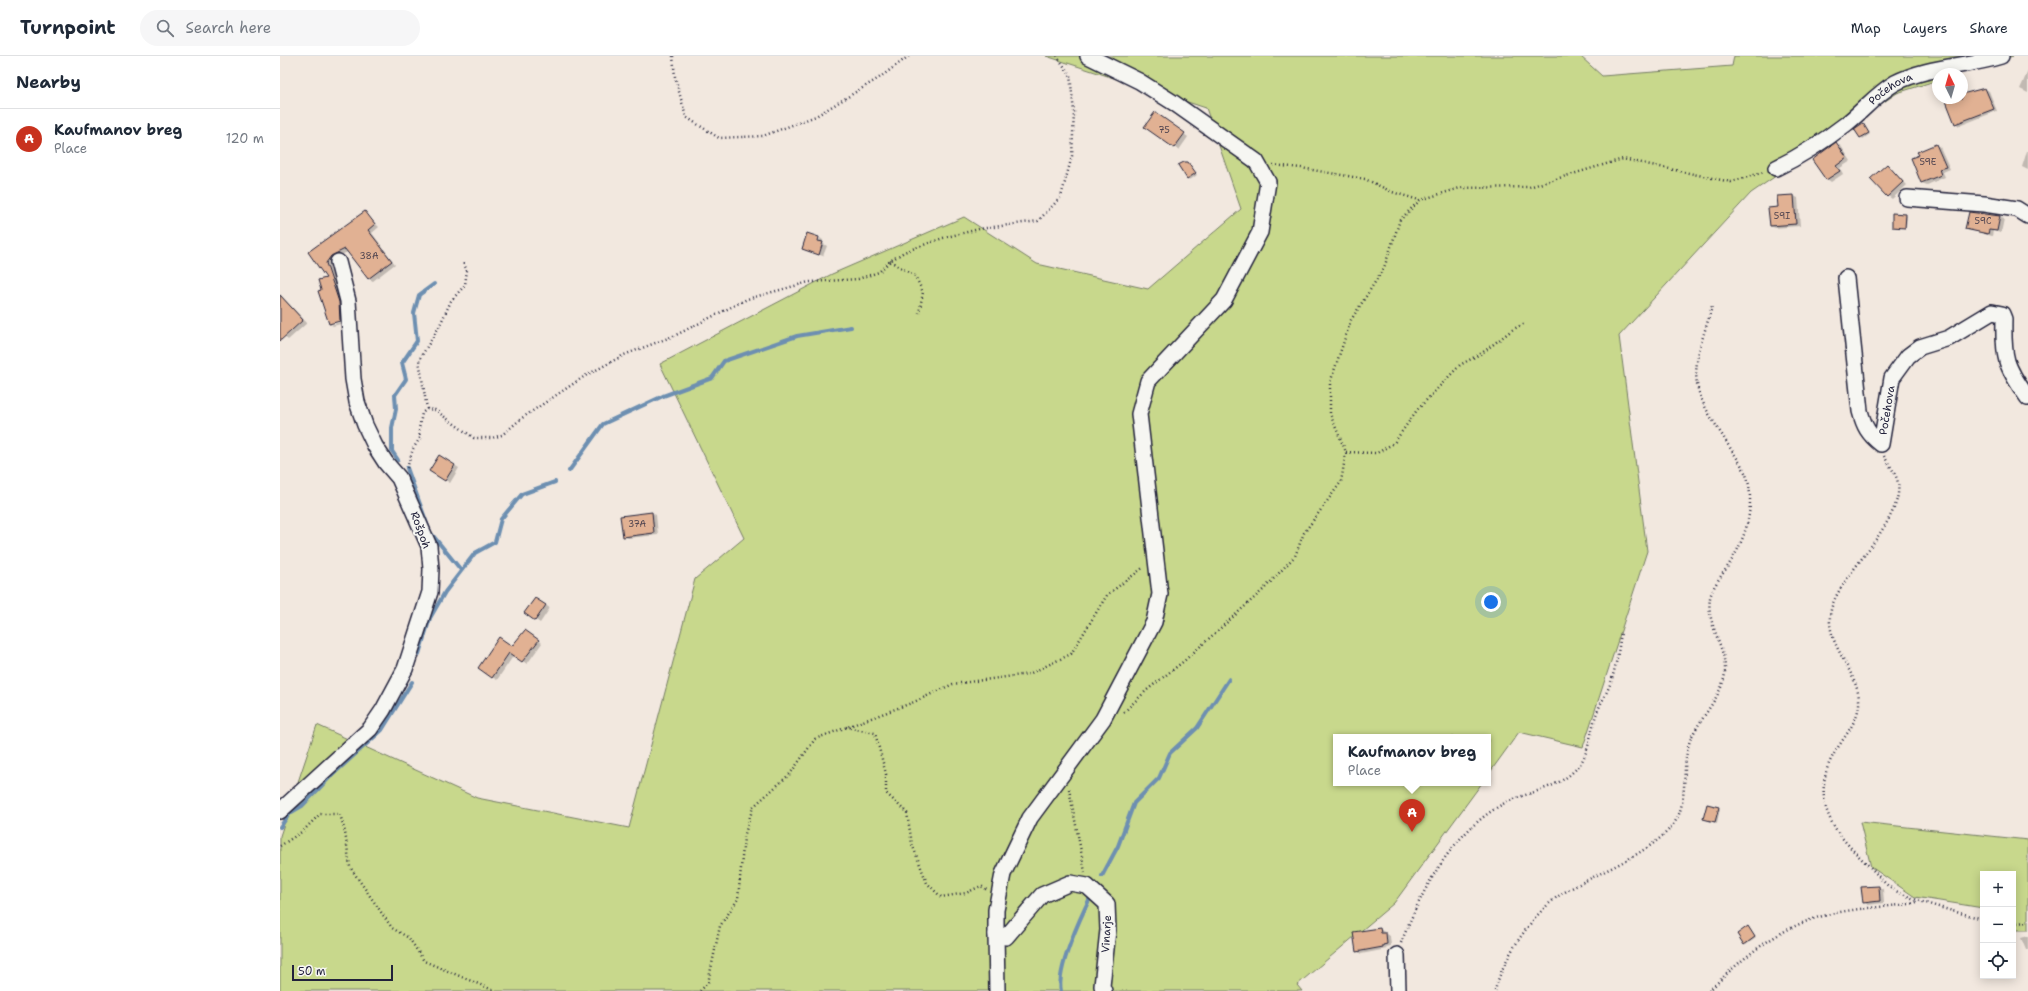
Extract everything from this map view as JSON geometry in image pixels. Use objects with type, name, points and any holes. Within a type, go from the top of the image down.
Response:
[{"type":"street","points":[[997,991],[996,910],[1003,874],[1027,825],[1103,719],[1154,622],[1160,594],[1139,414],[1148,381],[1224,300],[1260,232],[1268,182],[1256,161],[1174,103],[1139,81],[1088,56]]},
{"type":"street","name":"Počehova","points":[[1776,168],[1799,157],[1847,124],[1868,103],[1894,84],[1923,71],[1980,62],[2001,56]]},
{"type":"street","points":[[1907,198],[1984,204],[2017,209],[2028,216]]},
{"type":"street","name":"Rošpoh","points":[[280,811],[370,729],[384,710],[405,668],[430,592],[431,569],[429,546],[399,478],[386,463],[375,446],[365,425],[357,402],[353,379],[348,301],[338,262]]},
{"type":"street","name":"Počehova","points":[[1846,278],[1860,411],[1865,428],[1871,436],[1881,444],[1892,378],[1908,356],[1920,347],[1949,338],[1992,312],[2002,314],[2004,319],[2004,352],[2012,377],[2028,398]]},
{"type":"street","points":[[996,934],[1006,937],[1042,895],[1070,883],[1087,886]]},
{"type":"street","name":"Vinarje","points":[[1087,886],[1107,904],[1108,930],[1102,986],[1104,991]]},
{"type":"street","points":[[1397,955],[1398,991]]},
{"type":"path","points":[[673,56],[675,77],[686,117],[719,138],[763,136],[816,116],[879,78],[909,56]]},
{"type":"path","points":[[426,409],[435,410],[474,438],[481,439],[497,436],[592,372],[624,355],[676,335],[747,299],[809,282],[858,279],[879,272],[890,260],[904,252],[943,238],[980,228],[1038,221],[1061,197],[1072,156],[1074,112],[1070,75],[1057,56]]},
{"type":"path","points":[[1103,719],[1124,711],[1147,690],[1184,661],[1263,590],[1295,556],[1304,533],[1341,482],[1346,452],[1330,414],[1330,383],[1351,320],[1384,268],[1400,220],[1420,200],[1460,188],[1529,187],[1623,159],[1731,182],[1776,168]]},
{"type":"path","points":[[1256,161],[1283,167],[1300,168],[1365,179],[1392,192],[1420,200]]},
{"type":"path","points":[[890,260],[915,276],[923,292],[919,313]]},
{"type":"path","points":[[426,409],[420,360],[439,327],[451,301],[465,285],[467,270],[462,261]]},
{"type":"path","points":[[1495,991],[1501,970],[1513,948],[1551,901],[1569,889],[1624,861],[1667,832],[1673,824],[1682,804],[1687,749],[1691,738],[1715,697],[1725,675],[1723,657],[1711,619],[1710,599],[1715,586],[1739,548],[1745,533],[1750,507],[1750,495],[1749,483],[1744,470],[1712,417],[1698,390],[1697,365],[1712,306]]},
{"type":"path","points":[[1346,452],[1377,453],[1394,444],[1417,410],[1460,365],[1482,353],[1524,323]]},
{"type":"path","points":[[399,478],[410,465],[413,449],[420,438],[419,429],[422,413],[426,409]]},
{"type":"path","points":[[1881,444],[1884,456],[1895,473],[1898,490],[1895,504],[1886,522],[1838,593],[1832,606],[1831,632],[1856,688],[1859,710],[1856,720],[1834,751],[1830,761],[1824,781],[1824,802],[1826,813],[1837,831],[1892,889],[1920,901],[1980,918]]},
{"type":"path","points":[[700,991],[708,983],[720,926],[738,899],[744,837],[753,807],[790,774],[815,739],[914,702],[953,684],[1029,674],[1071,654],[1107,595],[1156,558]]},
{"type":"path","points":[[1397,955],[1411,919],[1438,868],[1476,823],[1504,804],[1555,784],[1576,770],[1587,749],[1596,715],[1610,683],[1615,667],[1621,632]]},
{"type":"path","points":[[846,727],[875,733],[886,774],[886,793],[906,813],[912,844],[927,883],[941,896],[966,893],[981,886],[992,894],[996,910]]},
{"type":"path","points":[[1066,770],[1087,886]]},
{"type":"path","points":[[280,846],[303,831],[320,814],[340,814],[345,832],[350,867],[392,928],[409,938],[424,961],[495,991]]},
{"type":"path","points":[[1709,991],[1738,963],[1772,938],[1791,927],[1831,913],[1910,904],[1920,901]]},
{"type":"path","points":[[2016,923],[2028,922]]},
{"type":"green space","points":[[1046,56],[1580,56],[1602,76],[1732,66],[1734,56],[2013,56],[1968,71],[1968,68],[1932,68],[1932,82],[1897,93],[1751,193],[1619,336],[1647,551],[1583,747],[1519,732],[1491,771],[1491,734],[1333,734],[1333,786],[1480,786],[1394,903],[1297,985],[1302,991],[280,991],[280,836],[317,725],[477,798],[629,828],[695,579],[744,538],[660,364],[832,274],[964,217],[1037,264],[1148,289],[1241,209],[1206,108]]},
{"type":"green space","points":[[1860,822],[2028,840],[2028,930],[2016,930],[2016,871],[1980,871],[1980,908],[1915,897],[1871,867]]},
{"type":"building","points":[[1985,88],[1994,109],[1955,124],[1947,104],[1968,104],[1968,92]]},
{"type":"building","points":[[1155,112],[1185,133],[1174,148],[1144,127]]},
{"type":"building","points":[[1863,123],[1869,133],[1860,138],[1854,129]]},
{"type":"building","points":[[1836,142],[1847,158],[1836,166],[1840,171],[1826,180],[1812,160]]},
{"type":"building","points":[[1936,144],[1946,167],[1939,169],[1941,175],[1921,183],[1911,158],[1919,155],[1917,152]]},
{"type":"building","points":[[1188,162],[1196,173],[1187,179],[1178,165]]},
{"type":"building","points":[[1887,164],[1903,182],[1887,197],[1870,179]]},
{"type":"building","points":[[1794,195],[1796,224],[1770,226],[1768,208],[1778,207],[1777,196]]},
{"type":"building","points":[[365,211],[375,224],[368,230],[392,261],[368,279],[345,249],[331,256],[326,263],[339,302],[340,321],[329,324],[318,291],[321,290],[318,280],[326,278],[308,252]]},
{"type":"building","points":[[1969,212],[2000,216],[1997,231],[1989,230],[1988,234],[1965,229]]},
{"type":"building","points":[[1892,213],[1906,214],[1905,228],[1892,227]]},
{"type":"building","points":[[807,233],[819,237],[818,241],[823,242],[819,255],[802,249]]},
{"type":"building","points":[[280,295],[303,320],[280,341]]},
{"type":"building","points":[[439,455],[455,465],[445,481],[429,471]]},
{"type":"building","points":[[652,512],[654,533],[623,537],[620,516]]},
{"type":"building","points":[[535,598],[546,605],[535,621],[524,613]]},
{"type":"building","points":[[525,630],[539,640],[522,662],[509,653],[492,678],[478,668],[499,637],[512,646]]},
{"type":"building","points":[[1707,804],[1719,807],[1715,822],[1703,819]]},
{"type":"building","points":[[1879,886],[1880,901],[1863,903],[1861,887]]},
{"type":"building","points":[[1748,926],[1755,937],[1744,945],[1737,934]]},
{"type":"building","points":[[1380,928],[1381,933],[1386,933],[1387,944],[1383,945],[1383,947],[1356,952],[1353,932]]},
{"type":"waterway","points":[[398,460],[392,451],[392,428],[396,409],[395,395],[406,379],[402,363],[417,341],[414,313],[419,295],[434,284]]},
{"type":"waterway","points":[[569,471],[603,424],[663,396],[712,378],[724,361],[797,336],[851,327]]},
{"type":"waterway","points":[[407,468],[430,532],[461,570]]},
{"type":"waterway","points":[[419,654],[430,618],[445,592],[475,553],[495,542],[501,519],[522,494],[555,482]]},
{"type":"waterway","points":[[1102,876],[1118,846],[1134,803],[1159,778],[1170,753],[1197,728],[1229,679]]},
{"type":"waterway","points":[[280,827],[290,813],[302,806],[329,778],[382,730],[412,682]]},
{"type":"waterway","points":[[1061,991],[1060,982],[1062,970],[1070,943],[1091,896]]},
{"type":"place","name":"Kaufmanov breg","points":[[1412,832]]}]
